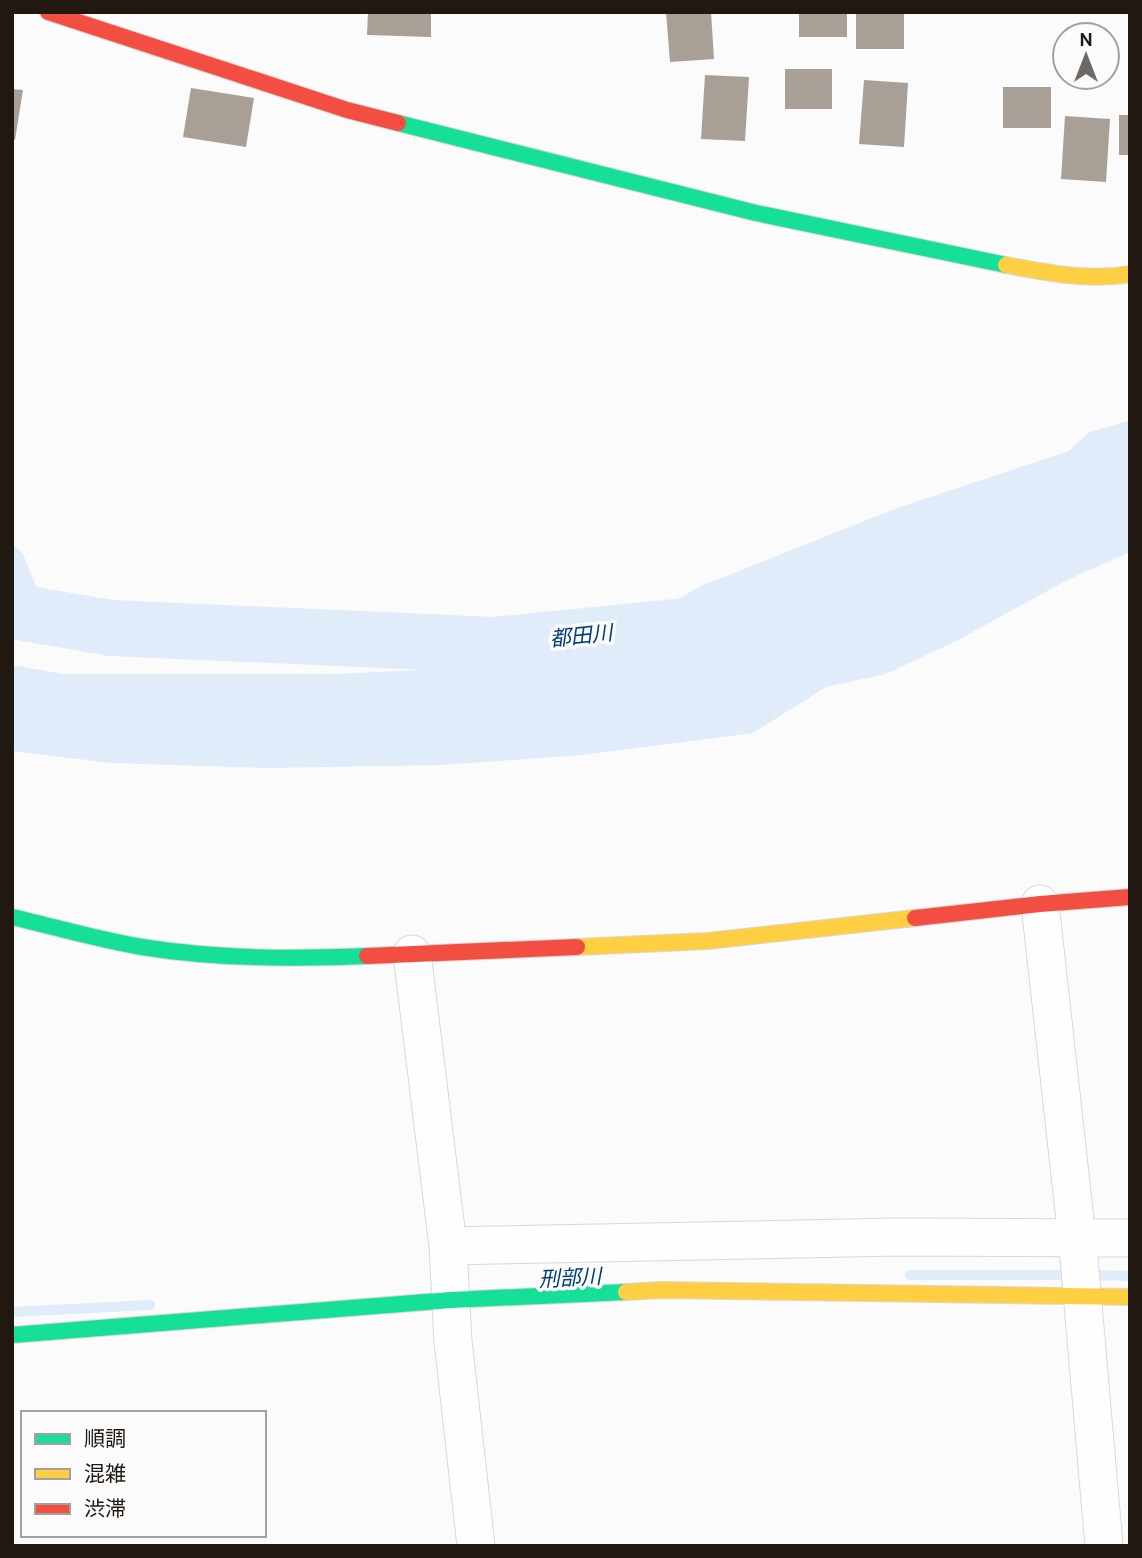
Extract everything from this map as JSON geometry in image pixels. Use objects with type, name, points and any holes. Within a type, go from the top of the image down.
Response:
[{"type":"street","points":[[48,12],[347,110],[756,213],[1052,274],[1130,274]]},
{"type":"street","points":[[12,917],[140,947],[201,955],[292,959],[708,942],[1040,904],[1130,897]]},
{"type":"street","points":[[1040,904],[1082,1292],[1104,1546]]},
{"type":"street","points":[[412,954],[448,1246],[453,1341],[476,1546]]},
{"type":"street","points":[[448,1246],[896,1237],[1077,1243],[1130,1238]]},
{"type":"street","points":[[12,1335],[451,1300],[661,1290],[1082,1292],[1130,1297]]},
{"type":"water","points":[[1130,420],[1130,552],[1069,579],[958,640],[886,674],[826,687],[753,733],[583,755],[441,765],[266,768],[112,763],[12,751],[12,665],[63,674],[335,674],[521,665],[582,653],[701,586],[900,507],[1069,451],[1088,433]]},
{"type":"water","points":[[12,543],[23,554],[41,599],[12,592]]},
{"type":"building","points":[[368,12],[431,12],[431,37],[367,35]]},
{"type":"building","points":[[666,12],[711,12],[714,59],[670,62]]},
{"type":"building","points":[[799,12],[847,12],[847,37],[799,37]]},
{"type":"building","points":[[856,12],[904,12],[904,49],[856,49]]},
{"type":"building","points":[[785,69],[832,69],[832,109],[785,109]]},
{"type":"building","points":[[705,75],[749,77],[745,141],[701,139]]},
{"type":"building","points":[[864,80],[908,83],[904,147],[859,144]]},
{"type":"building","points":[[1003,87],[1051,87],[1051,128],[1003,128]]},
{"type":"building","points":[[191,88],[254,98],[246,147],[183,137]]},
{"type":"building","points":[[12,89],[23,90],[15,140],[12,139]]},
{"type":"building","points":[[1119,115],[1130,115],[1130,155],[1119,155]]},
{"type":"building","points":[[1065,116],[1110,119],[1106,182],[1061,179]]},
{"type":"waterway","name":"都田川","points":[[12,611],[111,628],[494,645],[695,625]]},
{"type":"waterway","name":"刑部川","points":[[910,1275],[1073,1275]]},
{"type":"waterway","name":"刑部川","points":[[1088,1275],[1130,1276]]},
{"type":"waterway","name":"刑部川","points":[[12,1312],[150,1305]]},
{"type":"traffic: fast","points":[[398,123],[756,213],[1006,265]]},
{"type":"traffic: fast","points":[[12,917],[110,941],[170,951],[254,957],[367,956]]},
{"type":"traffic: fast","points":[[12,1335],[451,1300],[626,1292]]},
{"type":"traffic: slow","points":[[1006,265],[1084,276],[1130,274]]},
{"type":"traffic: slow","points":[[577,947],[708,941],[915,918]]},
{"type":"traffic: slow","points":[[626,1292],[661,1290],[1130,1297]]},
{"type":"traffic: jam","points":[[48,12],[347,110],[398,123]]},
{"type":"traffic: jam","points":[[915,918],[1130,897]]},
{"type":"traffic: jam","points":[[367,956],[577,947]]}]
